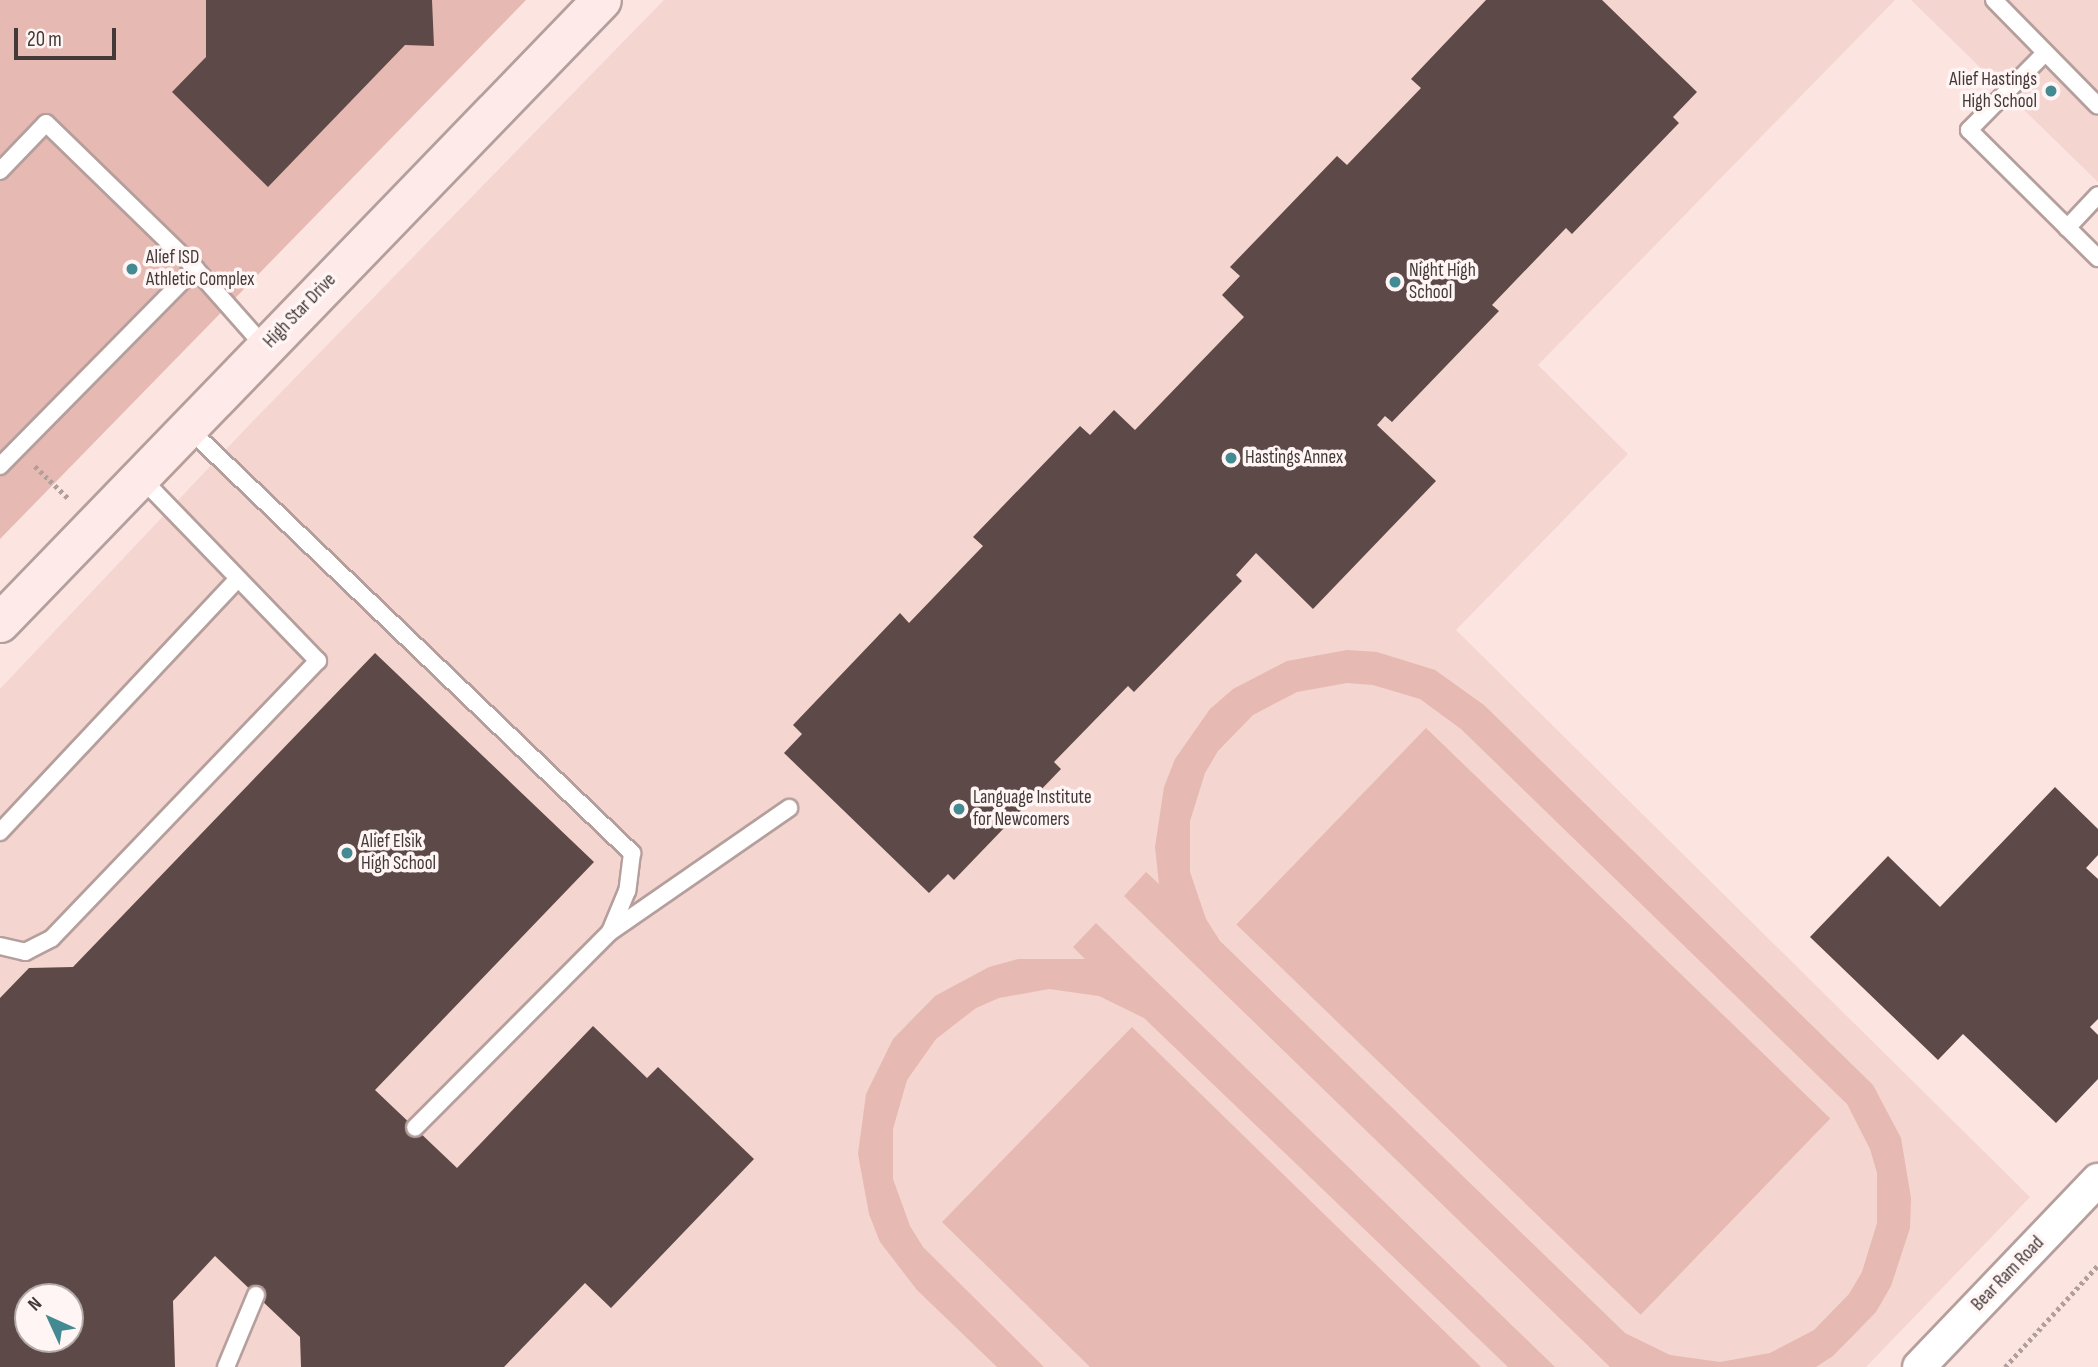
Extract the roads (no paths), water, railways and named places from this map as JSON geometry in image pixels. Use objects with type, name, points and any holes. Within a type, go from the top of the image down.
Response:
[{"type":"street","name":"High Star Drive","points":[[0,623],[602,0]]},
{"type":"street","name":"Bear Ram Road","points":[[1919,1367],[2098,1180]]},
{"type":"lane","points":[[1994,0],[2044,54],[2098,106]]},
{"type":"lane","points":[[2044,54],[1969,130],[2098,258]]},
{"type":"lane","points":[[0,170],[46,123],[195,268],[265,347]]},
{"type":"lane","points":[[2067,228],[2098,195]]},
{"type":"lane","points":[[0,466],[195,268]]},
{"type":"lane","points":[[188,428],[632,853],[628,891],[610,932]]},
{"type":"lane","points":[[0,946],[25,952],[51,938],[318,661],[236,581],[141,478]]},
{"type":"lane","points":[[0,832],[236,581]]},
{"type":"lane","points":[[415,1128],[610,932],[789,808]]},
{"type":"lane","points":[[226,1367],[256,1295]]},
{"type":"place","name":"Alief Hastings High School","points":[[2051,91]]},
{"type":"place","name":"Alief ISD Athletic Complex","points":[[132,269]]},
{"type":"place","name":"Night High School","points":[[1395,282]]},
{"type":"place","name":"Hastings Annex","points":[[1231,458]]},
{"type":"place","name":"Language Institute for Newcomers","points":[[959,809]]},
{"type":"place","name":"Alief Elsik High School","points":[[347,853]]}]
